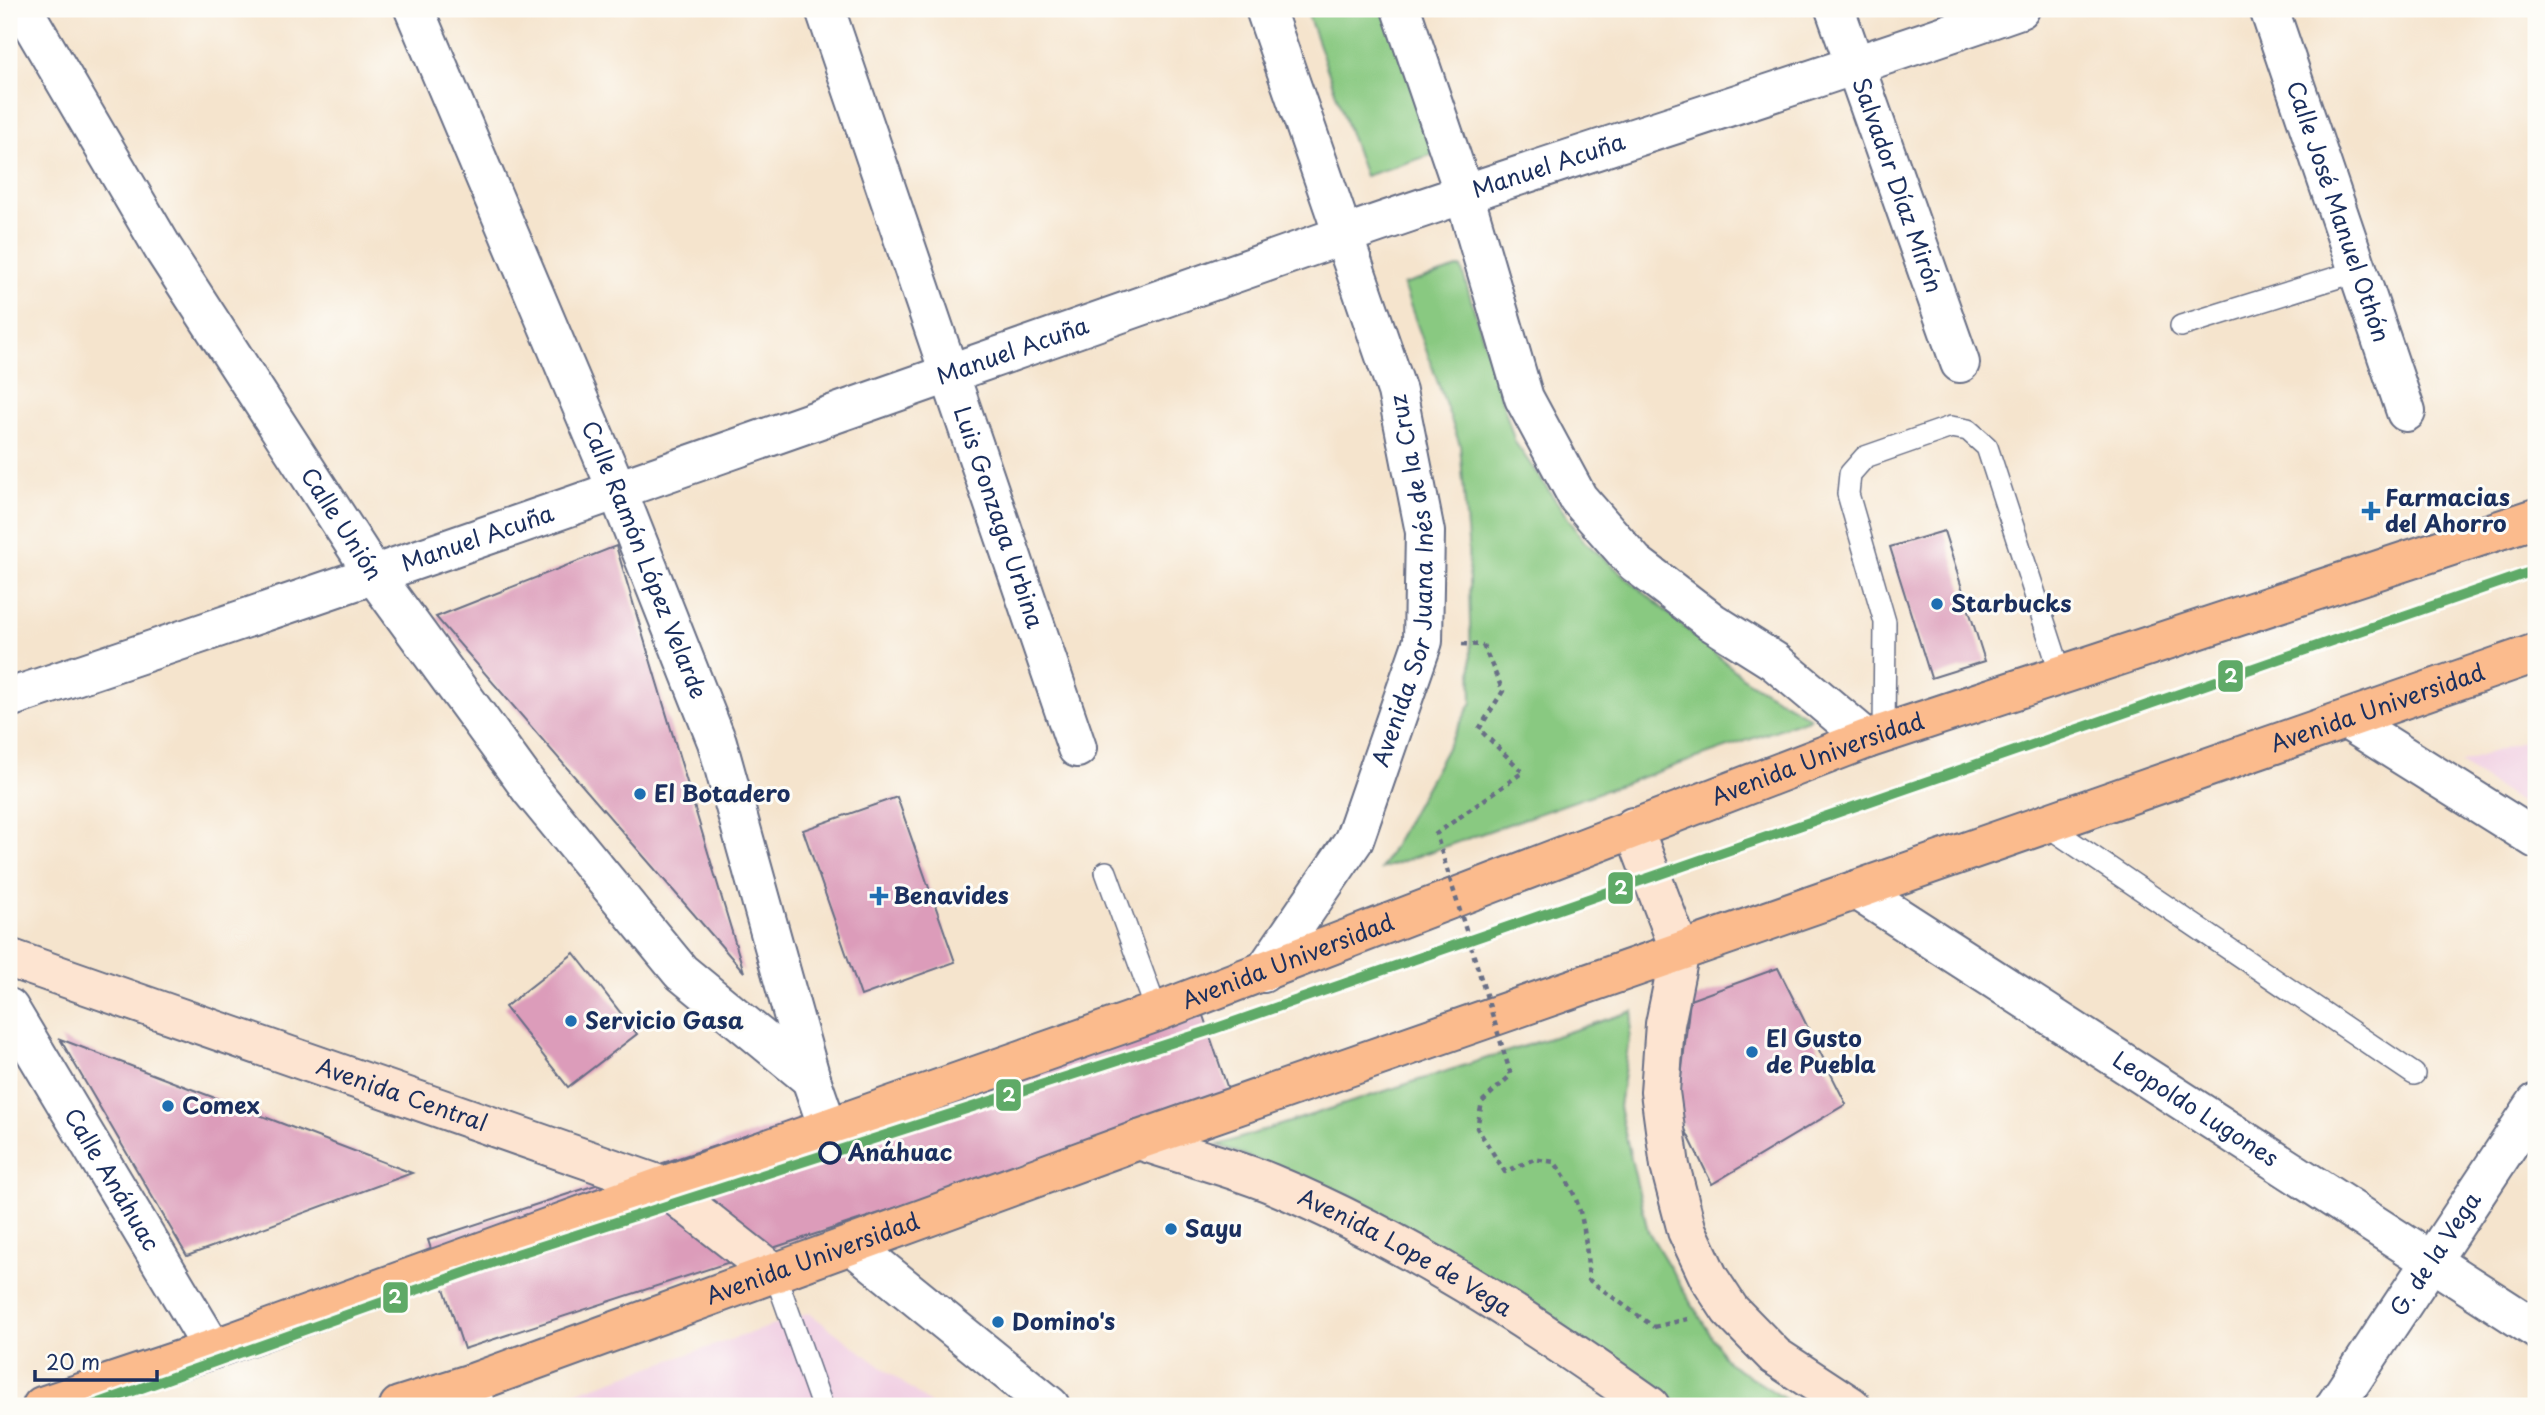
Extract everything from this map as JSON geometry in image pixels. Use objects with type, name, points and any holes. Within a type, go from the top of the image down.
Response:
[{"type":"highway","name":"Avenida Universidad","points":[[42,1406],[213,1349],[663,1186],[1157,1012],[1633,827],[1876,736],[2536,517]]},
{"type":"highway","name":"Avenida Universidad","points":[[399,1406],[480,1394],[775,1274],[1139,1140],[2348,721],[2536,653]]},
{"type":"main road","points":[[1633,827],[1680,951],[1665,1024],[1660,1092],[1670,1166],[1687,1231],[1709,1278],[1730,1310],[1775,1356],[1851,1406]]},
{"type":"main road","name":"Avenida Central","points":[[9,958],[663,1186],[775,1274]]},
{"type":"main road","name":"Avenida Lope de Vega","points":[[1139,1140],[1269,1183],[1356,1223],[1460,1278],[1565,1346],[1650,1406]]},
{"type":"street","name":"Calle Unión","points":[[23,9],[164,250],[375,576],[532,791],[681,972],[811,1079]]},
{"type":"street","name":"Calle Ramón López Velarde","points":[[414,9],[618,492],[717,742],[811,1079],[828,1128]]},
{"type":"street","name":"Luis Gonzaga Urbina","points":[[825,9],[1077,748]]},
{"type":"street","name":"Avenida Sor Juana Inés de la Cruz","points":[[1263,973],[1354,841],[1423,641],[1425,532],[1397,391],[1265,9]]},
{"type":"street","points":[[1401,9],[1464,194],[1524,398],[1578,498],[1635,563],[1712,622],[1774,661],[1876,736]]},
{"type":"street","name":"Salvador Díaz Mirón","points":[[1835,9],[1960,363]]},
{"type":"street","name":"Manuel Acuña","points":[[9,698],[618,492],[1344,235],[1856,67],[2020,9]]},
{"type":"street","name":"Calle José Manuel Othón","points":[[2269,9],[2406,412]]},
{"type":"street","points":[[2348,721],[2536,839]]},
{"type":"street","name":"Leopoldo Lugones","points":[[1856,890],[2536,1329]]},
{"type":"street","name":"Calle Anáhuac","points":[[9,1008],[213,1349]]},
{"type":"street","name":"G. de la Vega","points":[[2335,1406],[2536,1103]]},
{"type":"street","points":[[853,1246],[1050,1406]]},
{"type":"lane","points":[[2180,326],[2358,271]]},
{"type":"lane","points":[[1876,736],[1885,622],[1848,494],[1850,474],[1865,457],[1951,427],[1968,430],[1987,447],[2061,674]]},
{"type":"lane","points":[[2046,825],[2414,1074]]},
{"type":"lane","points":[[1105,872],[1157,1012]]},
{"type":"lane","points":[[775,1274],[822,1406]]},
{"type":"path","points":[[1483,645],[1503,691],[1479,729],[1523,772],[1436,834],[1511,1075],[1482,1102],[1476,1128],[1505,1172],[1534,1159],[1554,1162],[1572,1185],[1585,1226],[1589,1280],[1654,1327]]},
{"type":"shaded area","points":[[2536,737],[2536,813],[2460,763]]},
{"type":"shaded area","points":[[809,1313],[934,1406],[536,1406]]},
{"type":"green space","points":[[1306,9],[1393,9],[1440,152],[1365,176]]},
{"type":"green space","points":[[1461,267],[1515,442],[1584,541],[1746,680],[1811,718],[1381,869],[1472,702],[1468,542],[1460,445],[1403,285]]},
{"type":"green space","points":[[1633,1011],[1619,1107],[1648,1231],[1727,1362],[1796,1406],[1682,1406],[1357,1199],[1218,1145]]},
{"type":"building","name":"Starbucks","points":[[1944,531],[1985,661],[1931,678],[1890,547]]},
{"type":"building","name":"El Botadero","points":[[616,546],[744,972],[436,617]]},
{"type":"building","name":"Benavides","points":[[897,797],[955,962],[861,996],[803,830]]},
{"type":"building","name":"Servicio Gasa","points":[[574,953],[637,1034],[568,1087],[505,1007]]},
{"type":"building","name":"El Gusto de Puebla","points":[[1778,968],[1846,1104],[1712,1184],[1677,1113],[1690,1000]]},
{"type":"building","points":[[1194,989],[1231,1098],[464,1349],[428,1240]]},
{"type":"building","name":"Comex","points":[[60,1039],[412,1173],[187,1256]]},
{"type":"transit line","name":"2","points":[[91,1406],[520,1253],[1208,1031],[2536,570]]},
{"type":"place","name":"Farmacias del Ahorro","points":[[2371,511]]},
{"type":"place","name":"Starbucks","points":[[1937,604]]},
{"type":"place","name":"El Botadero","points":[[640,794]]},
{"type":"place","name":"Benavides","points":[[879,896]]},
{"type":"place","name":"Servicio Gasa","points":[[571,1021]]},
{"type":"place","name":"El Gusto de Puebla","points":[[1752,1052]]},
{"type":"place","name":"Comex","points":[[168,1106]]},
{"type":"place","name":"Anáhuac","points":[[830,1153]]},
{"type":"place","name":"Sayu","points":[[1171,1229]]},
{"type":"place","name":"Domino's","points":[[998,1322]]}]
